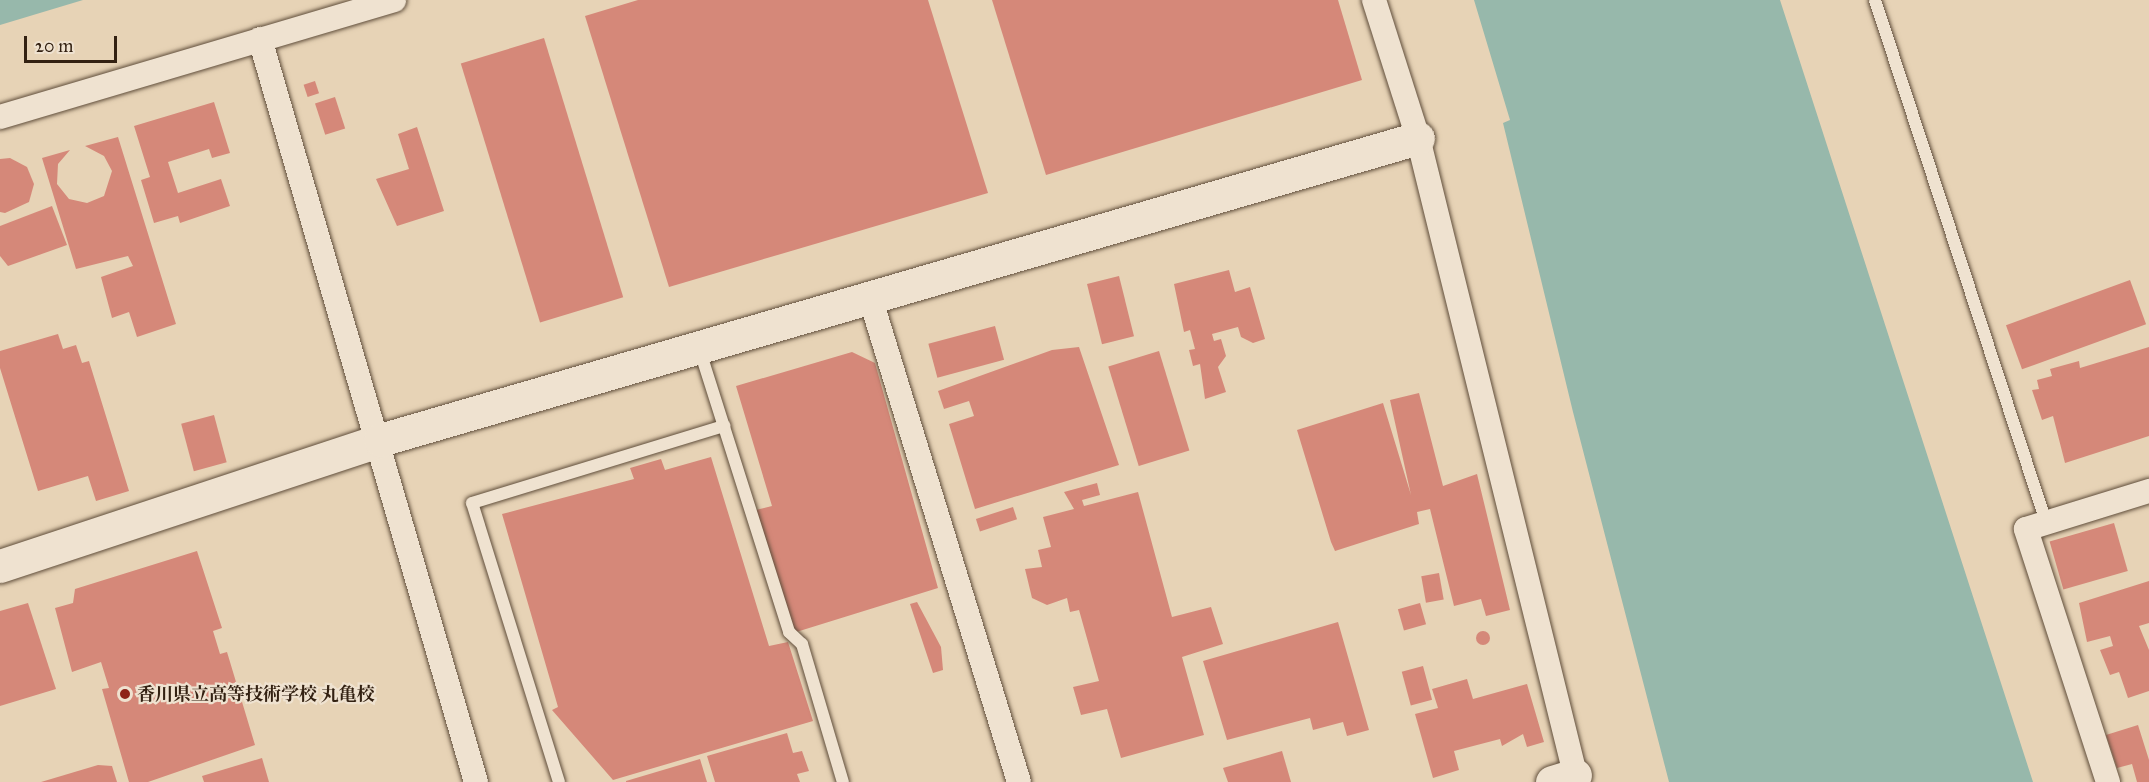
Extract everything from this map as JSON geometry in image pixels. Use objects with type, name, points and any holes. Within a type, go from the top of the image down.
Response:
[{"type":"street","points":[[0,117],[394,0]]},
{"type":"street","points":[[1374,0],[1418,138],[1568,780]]},
{"type":"street","points":[[260,39],[380,440],[476,782]]},
{"type":"street","points":[[0,566],[380,440],[1418,138]]},
{"type":"street","points":[[870,297],[1019,782]]},
{"type":"street","points":[[2108,782],[2026,529],[2149,491]]},
{"type":"lane","points":[[1875,0],[2046,522]]},
{"type":"lane","points":[[699,347],[789,632],[802,644],[843,782]]},
{"type":"lane","points":[[559,782],[472,503],[723,426]]},
{"type":"shaded area","points":[[0,0],[83,0],[0,25]]},
{"type":"shaded area","points":[[1474,0],[1780,0],[2033,782],[1669,782],[1573,412],[1503,123],[1510,120]]},
{"type":"building","points":[[638,0],[928,0],[988,193],[669,287],[585,16]]},
{"type":"building","points":[[992,0],[1338,0],[1362,80],[1046,175]]},
{"type":"building","points":[[544,38],[623,297],[540,323],[461,63]]},
{"type":"building","points":[[315,81],[319,93],[308,97],[304,85]]},
{"type":"building","points":[[335,97],[345,128],[325,135],[315,103]]},
{"type":"building","points":[[214,102],[230,153],[212,158],[209,149],[168,162],[178,193],[221,179],[230,206],[180,223],[178,216],[154,223],[141,180],[150,177],[134,126]]},
{"type":"building","points":[[417,127],[444,211],[397,226],[376,179],[409,169],[398,134]]},
{"type":"building","points":[[118,137],[176,324],[137,337],[129,312],[112,318],[101,277],[133,266],[128,256],[76,269],[42,158],[70,150],[58,164],[57,184],[69,199],[87,203],[104,196],[112,171],[104,156],[85,146]]},
{"type":"building","points":[[10,158],[27,167],[34,184],[29,202],[5,213],[0,212],[0,159]]},
{"type":"building","points":[[52,206],[67,245],[8,266],[0,256],[0,226]]},
{"type":"building","points":[[1229,270],[1235,292],[1250,287],[1265,339],[1253,343],[1241,337],[1238,327],[1212,334],[1214,341],[1221,339],[1226,356],[1218,367],[1226,392],[1205,399],[1200,364],[1193,366],[1189,350],[1195,349],[1190,330],[1184,332],[1174,284]]},
{"type":"building","points":[[1119,276],[1134,336],[1102,344],[1087,284]]},
{"type":"building","points":[[2130,280],[2146,324],[2022,369],[2006,325]]},
{"type":"building","points":[[995,326],[1004,360],[937,378],[928,344]]},
{"type":"building","points":[[58,334],[63,349],[76,345],[82,363],[89,361],[129,491],[96,501],[88,476],[38,491],[0,368],[0,351]]},
{"type":"building","points":[[1079,347],[1119,465],[975,509],[949,424],[974,416],[969,401],[944,409],[938,391],[1052,350]]},
{"type":"building","points":[[2149,347],[2149,436],[2065,463],[2053,416],[2042,420],[2032,390],[2039,389],[2037,380],[2052,376],[2050,369],[2079,361],[2080,368]]},
{"type":"building","points":[[1159,351],[1189,450],[1139,466],[1108,366]]},
{"type":"building","points":[[852,352],[875,363],[938,588],[793,633],[756,510],[772,506],[736,386]]},
{"type":"building","points":[[1419,393],[1443,486],[1477,474],[1510,610],[1486,616],[1481,599],[1454,606],[1430,509],[1417,512],[1419,524],[1335,551],[1331,542],[1297,430],[1383,403],[1411,495],[1390,400]]},
{"type":"building","points":[[214,415],[227,462],[194,471],[181,424]]},
{"type":"building","points":[[711,457],[769,646],[788,642],[813,721],[613,780],[552,710],[558,707],[502,514],[634,479],[630,468],[661,459],[665,470]]},
{"type":"building","points":[[1097,483],[1100,495],[1082,500],[1084,506],[1138,492],[1172,617],[1211,607],[1223,644],[1182,657],[1204,735],[1121,758],[1107,709],[1081,715],[1073,687],[1099,681],[1079,610],[1070,612],[1067,598],[1047,605],[1032,598],[1025,569],[1042,567],[1038,550],[1051,547],[1043,517],[1074,509],[1064,492]]},
{"type":"building","points":[[1013,507],[1017,519],[980,531],[976,519]]},
{"type":"building","points":[[2114,523],[2128,571],[2063,590],[2050,541]]},
{"type":"building","points":[[197,551],[222,628],[213,631],[220,654],[227,652],[255,745],[148,782],[129,782],[102,689],[109,688],[101,662],[72,672],[55,608],[73,603],[75,589]]},
{"type":"building","points":[[1439,573],[1444,600],[1426,603],[1421,576]]},
{"type":"building","points":[[2149,581],[2149,623],[2139,626],[2149,650],[2149,691],[2128,698],[2119,672],[2110,675],[2100,650],[2113,646],[2110,636],[2087,642],[2079,603]]},
{"type":"building","points":[[917,602],[941,647],[943,670],[933,673],[910,604]]},
{"type":"building","points":[[28,603],[56,689],[0,706],[0,611]]},
{"type":"building","points":[[1420,603],[1426,624],[1404,630],[1398,609]]},
{"type":"building","points":[[1338,622],[1369,730],[1347,736],[1343,722],[1313,730],[1310,718],[1227,740],[1203,661]]},
{"type":"building","points":[[1483,631],[1488,633],[1490,638],[1488,643],[1483,645],[1478,643],[1476,638],[1478,633]]},
{"type":"building","points":[[1423,666],[1432,700],[1411,706],[1402,672]]},
{"type":"building","points":[[1467,679],[1473,699],[1527,684],[1544,742],[1527,747],[1523,734],[1502,746],[1500,739],[1454,751],[1459,770],[1433,778],[1415,714],[1438,708],[1432,689]]},
{"type":"building","points":[[2138,725],[2149,760],[2149,782],[2137,782],[2132,764],[2117,768],[2106,735]]},
{"type":"building","points":[[787,733],[793,753],[802,751],[809,771],[797,774],[800,782],[715,782],[707,756]]},
{"type":"building","points":[[1282,751],[1291,782],[1228,782],[1223,768]]},
{"type":"building","points":[[262,758],[269,782],[204,782],[202,776]]},
{"type":"building","points":[[700,759],[707,782],[626,782],[626,781]]},
{"type":"building","points":[[98,765],[112,766],[117,782],[41,782]]},
{"type":"place","name":"香川県立高等技術学校 丸亀校","points":[[125,694]]}]
